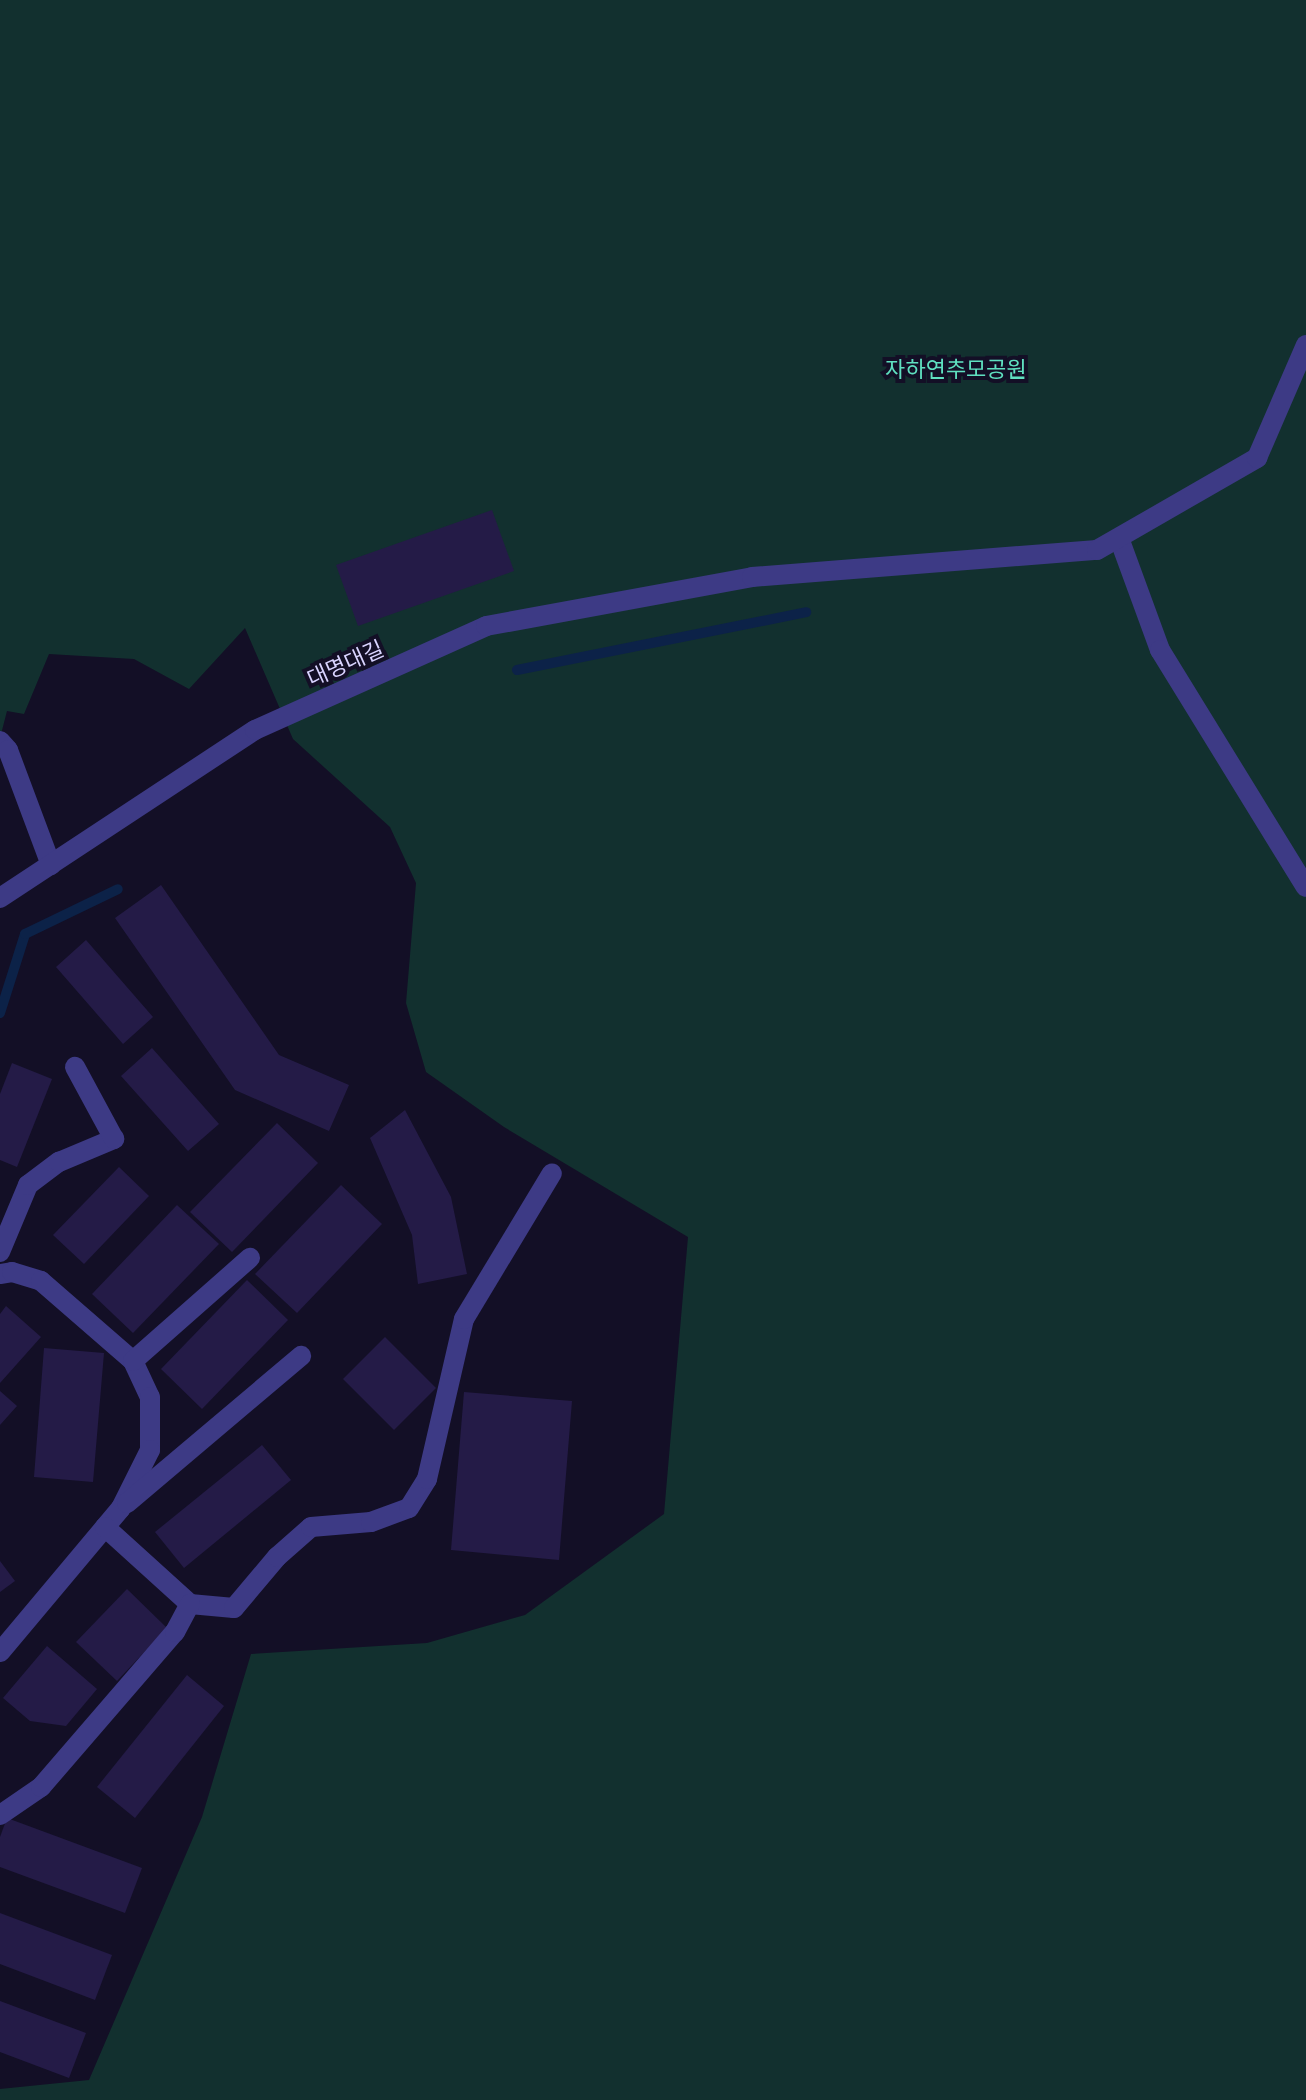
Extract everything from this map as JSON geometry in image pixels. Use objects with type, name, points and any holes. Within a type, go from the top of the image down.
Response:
[{"type":"street","name":"대명대길","points":[[0,898],[255,730],[486,626],[752,577],[1097,550],[1257,458],[1306,345]]},
{"type":"street","points":[[1119,538],[1160,650],[1306,887]]},
{"type":"street","points":[[0,741],[8,750],[51,865]]},
{"type":"street","points":[[0,1252],[28,1185],[59,1162],[114,1139],[75,1067]]},
{"type":"street","points":[[105,1527],[148,1560],[190,1604],[234,1608],[277,1557],[311,1527],[371,1522],[409,1508],[427,1479],[464,1319],[552,1173]]},
{"type":"street","points":[[133,1361],[250,1258]]},
{"type":"street","points":[[0,1274],[12,1272],[41,1281],[133,1361],[150,1397],[150,1450],[121,1508]]},
{"type":"street","points":[[0,1652],[121,1508],[301,1356]]},
{"type":"street","points":[[0,1815],[41,1787],[175,1632],[190,1604]]},
{"type":"green space","name":"자하연추모공원","points":[[0,0],[1306,0],[1306,2100],[0,2100],[0,2089],[89,2080],[202,1817],[251,1654],[427,1643],[525,1615],[664,1514],[688,1237],[504,1127],[426,1072],[406,1003],[416,883],[390,827],[293,739],[245,628],[189,689],[134,659],[49,654],[24,714],[7,711],[0,738]]},
{"type":"building","points":[[492,510],[514,571],[358,626],[336,565]]},
{"type":"building","points":[[161,885],[279,1055],[349,1085],[329,1131],[235,1090],[115,918]]},
{"type":"building","points":[[86,940],[153,1017],[123,1044],[56,967]]},
{"type":"building","points":[[152,1048],[219,1124],[188,1151],[121,1076]]},
{"type":"building","points":[[12,1063],[52,1079],[17,1167],[0,1160],[0,1094]]},
{"type":"building","points":[[405,1110],[451,1197],[467,1274],[418,1284],[412,1235],[370,1138]]},
{"type":"building","points":[[277,1123],[318,1163],[232,1252],[190,1212]]},
{"type":"building","points":[[119,1167],[149,1196],[84,1264],[53,1235]]},
{"type":"building","points":[[341,1185],[382,1224],[297,1313],[255,1274]]},
{"type":"building","points":[[177,1205],[219,1244],[133,1333],[92,1294]]},
{"type":"building","points":[[247,1280],[288,1320],[202,1409],[161,1369]]},
{"type":"building","points":[[6,1306],[41,1337],[0,1383],[0,1314]]},
{"type":"building","points":[[385,1337],[436,1388],[394,1430],[343,1379]]},
{"type":"building","points":[[44,1348],[104,1353],[93,1482],[34,1477]]},
{"type":"building","points":[[0,1391],[17,1406],[0,1425]]},
{"type":"building","points":[[464,1392],[572,1401],[559,1560],[451,1550]]},
{"type":"building","points":[[262,1445],[291,1480],[184,1568],[155,1532]]},
{"type":"building","points":[[0,1561],[15,1581],[0,1592]]},
{"type":"building","points":[[127,1589],[167,1628],[117,1681],[76,1642]]},
{"type":"building","points":[[47,1646],[97,1689],[66,1726],[30,1721],[3,1698]]},
{"type":"building","points":[[187,1675],[224,1706],[135,1818],[97,1787]]},
{"type":"building","points":[[7,1818],[142,1868],[125,1913],[0,1867],[0,1837]]},
{"type":"building","points":[[0,1913],[112,1955],[95,2000],[0,1964]]},
{"type":"building","points":[[0,2001],[86,2033],[69,2078],[0,2052]]},
{"type":"waterway","points":[[517,670],[806,612]]},
{"type":"waterway","points":[[0,1013],[25,934],[118,889]]}]
